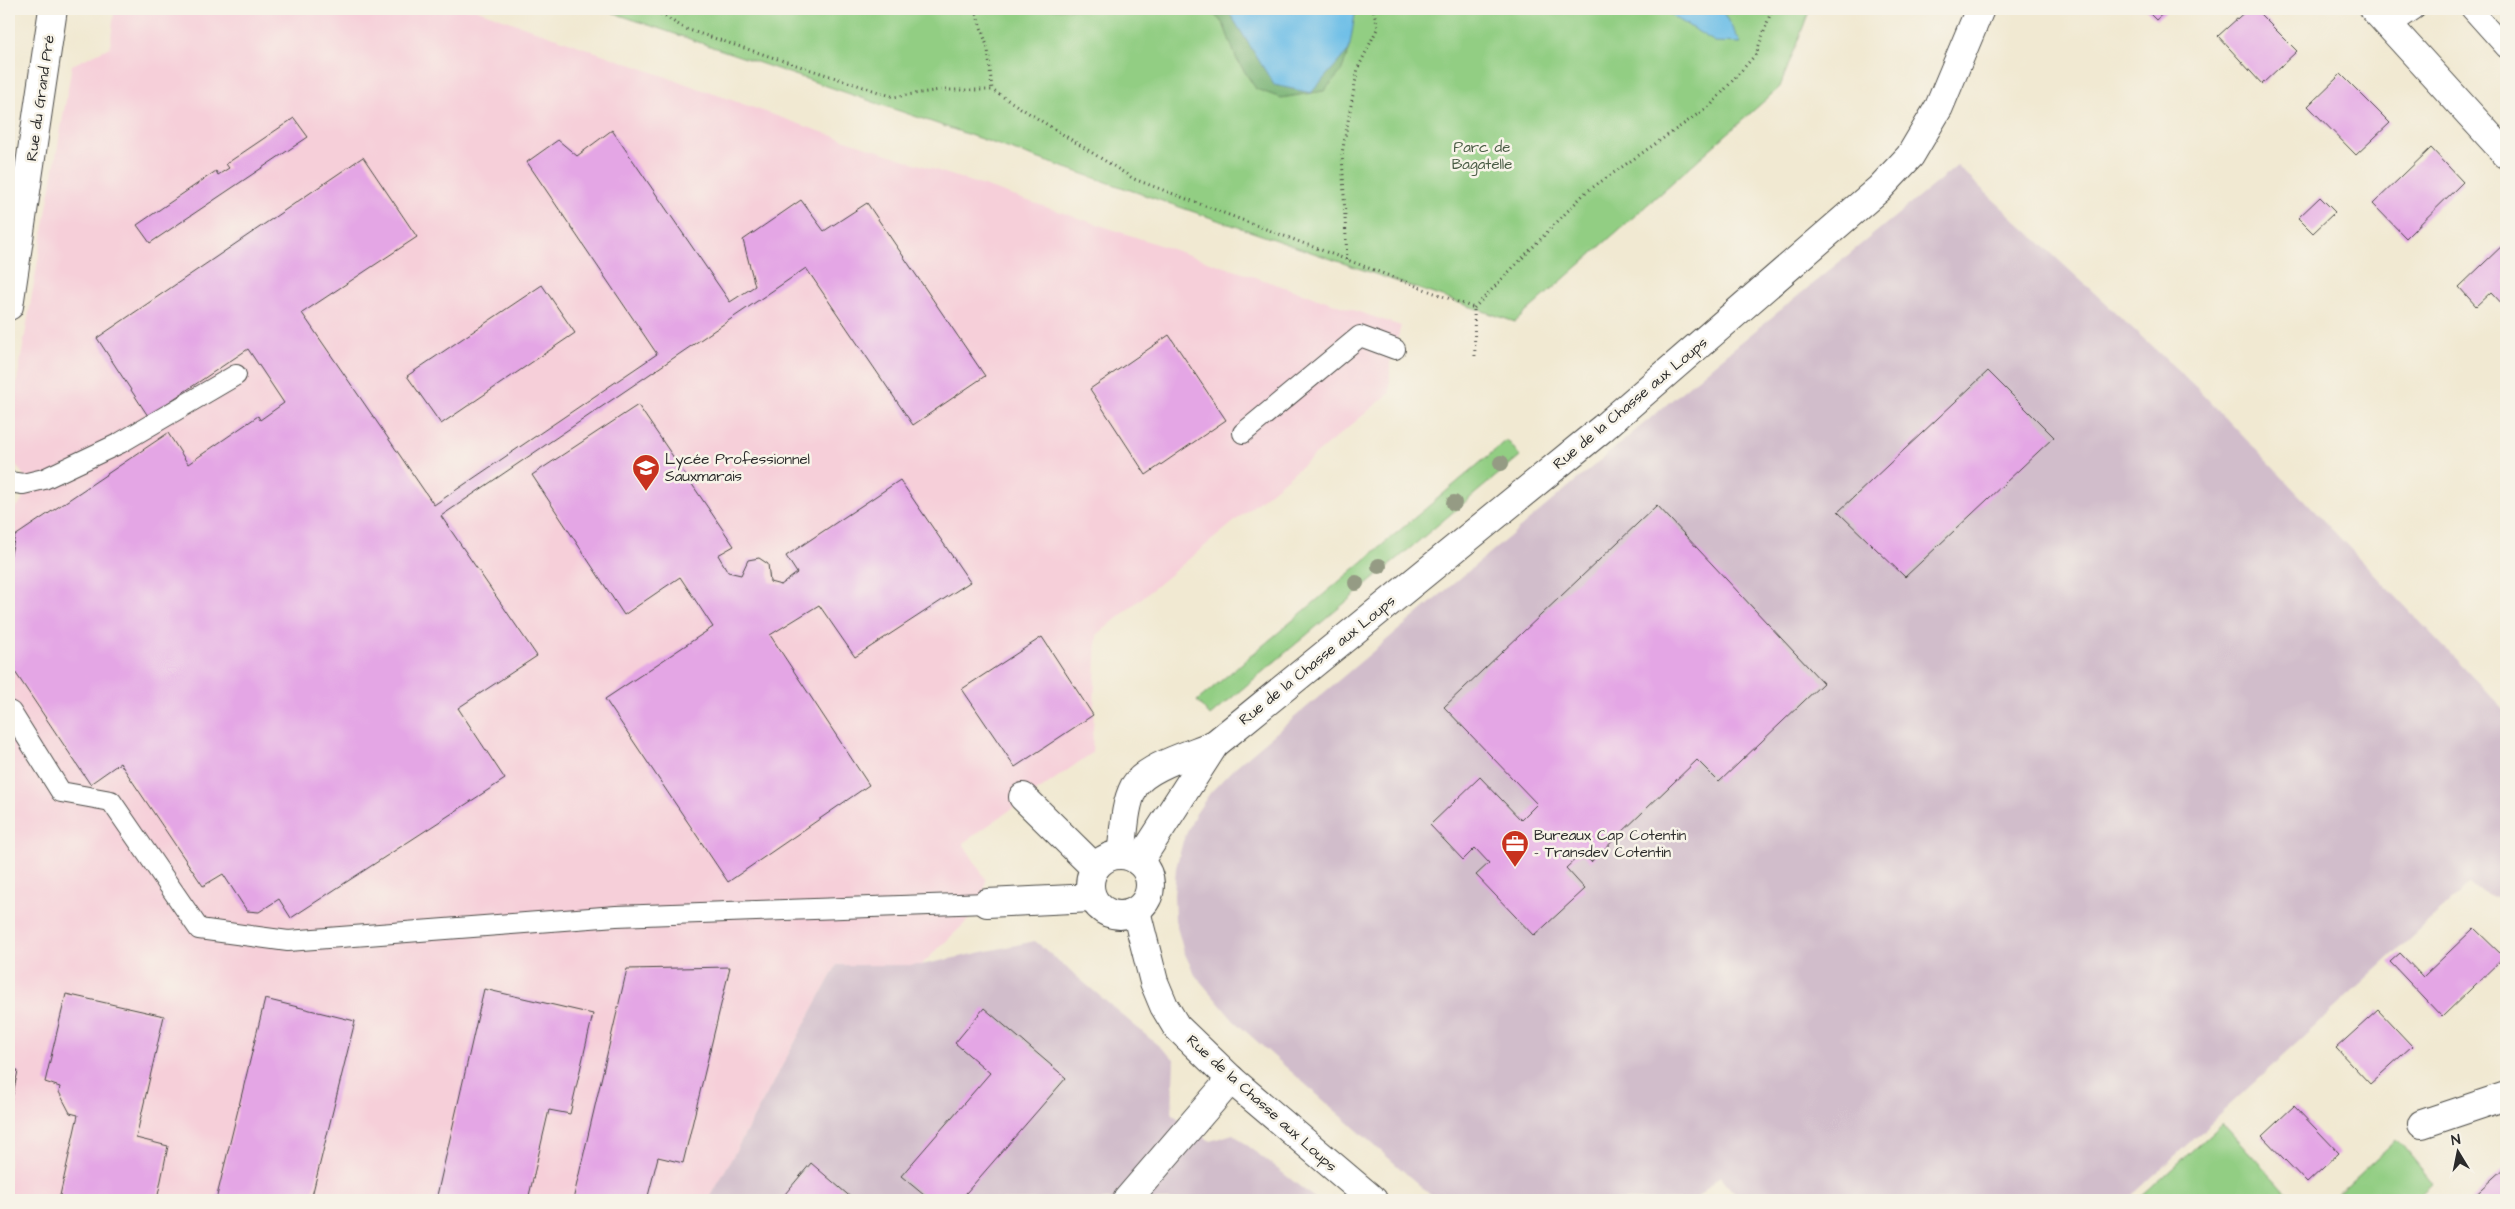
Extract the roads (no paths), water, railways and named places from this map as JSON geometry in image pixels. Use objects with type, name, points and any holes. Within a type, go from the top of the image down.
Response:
[{"type":"street","name":"Rue du Grand Pré","points":[[9,306],[53,9]]},
{"type":"street","name":"Rue de la Chasse aux Loups","points":[[1130,859],[1215,744],[1603,428],[1880,188],[1910,156],[1939,107],[1980,9]]},
{"type":"street","points":[[2382,18],[2506,154]]},
{"type":"street","name":"Rue de la Chasse aux Loups","points":[[1130,859],[1129,805],[1134,788],[1144,776],[1215,744]]},
{"type":"street","points":[[1023,797],[1095,868]]},
{"type":"street","points":[[1130,859],[1145,869],[1150,887],[1143,904],[1136,911],[1116,915],[1106,912],[1092,898],[1089,888],[1095,868],[1102,861],[1130,859]]},
{"type":"street","points":[[987,903],[1092,898]]},
{"type":"street","name":"Rue de la Chasse aux Loups","points":[[1136,911],[1146,956],[1164,1006],[1176,1026],[1194,1046],[1231,1079],[1373,1200]]},
{"type":"street","points":[[1127,1200],[1231,1079]]},
{"type":"street","points":[[2422,1124],[2506,1096]]},
{"type":"lane","points":[[2382,18],[2415,9]]},
{"type":"lane","points":[[2471,9],[2506,48]]},
{"type":"lane","points":[[1243,433],[1360,336],[1394,349]]},
{"type":"lane","points":[[9,482],[23,484],[44,479],[120,443],[236,375]]},
{"type":"lane","points":[[9,712],[11,712],[61,792],[111,801],[199,929],[288,941],[616,916],[987,903]]},
{"type":"water","points":[[1223,9],[1356,9],[1349,50],[1311,93],[1274,85],[1232,17]]},
{"type":"water","points":[[1661,9],[1721,9],[1741,43],[1715,42]]},
{"type":"place","name":"Lycée Professionnel Sauxmarais","points":[[646,492]]},
{"type":"place","name":"Bureaux Cap Cotentin - Transdev Cotentin","points":[[1515,868]]},
{"type":"park label","name":"Parc de Bagatelle","points":[[1482,156]]}]
